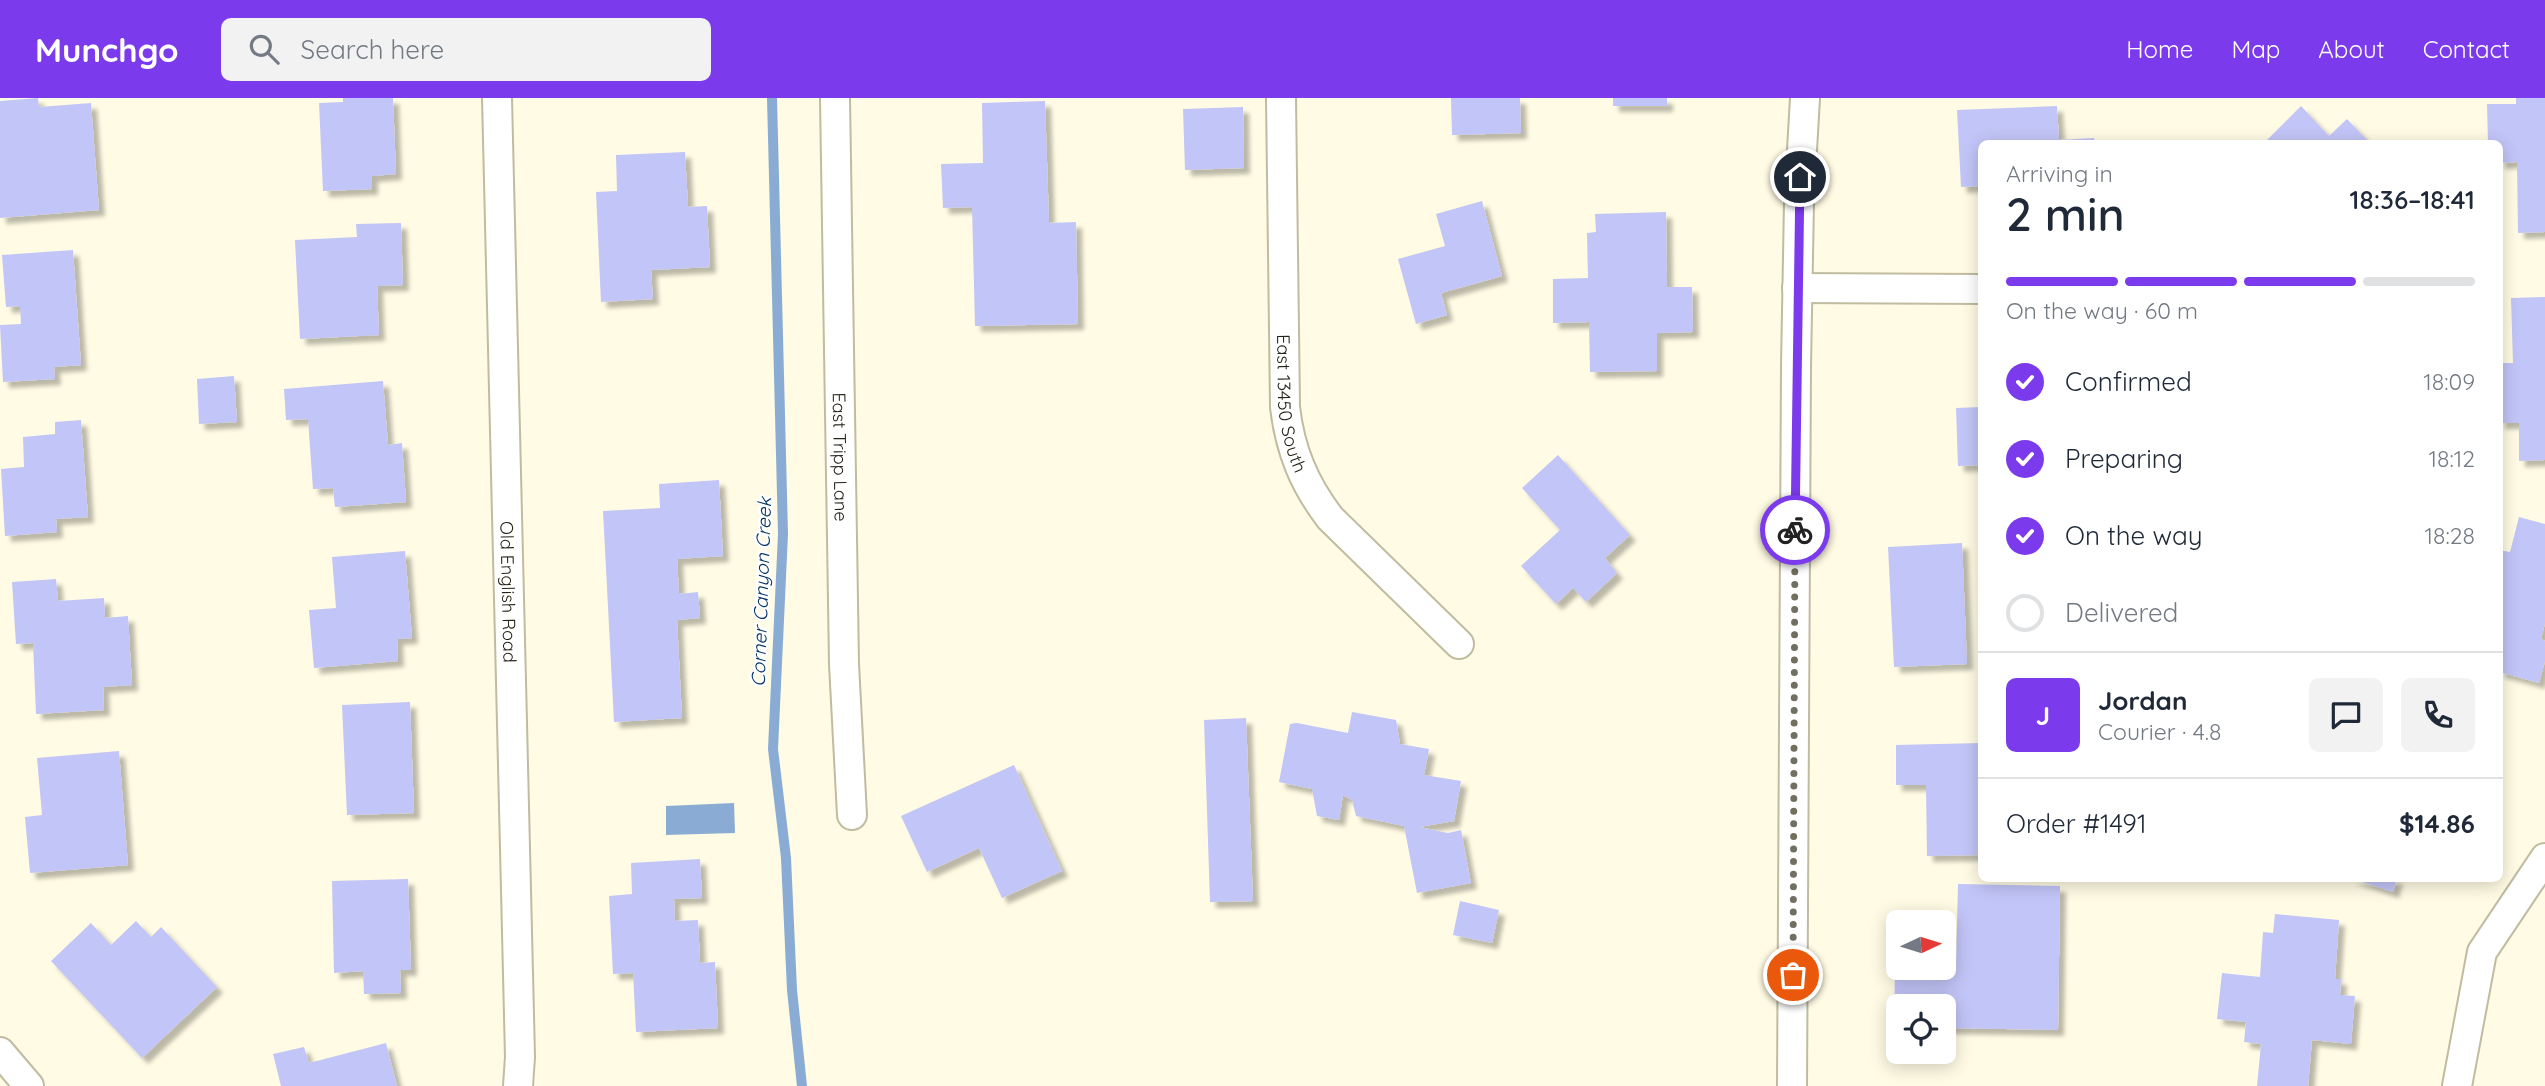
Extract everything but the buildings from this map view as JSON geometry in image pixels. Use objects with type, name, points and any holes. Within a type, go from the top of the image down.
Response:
[{"type":"street","name":"Old English Road","points":[[497,98],[520,1057],[518,1086]]},
{"type":"street","name":"East Tripp Lane","points":[[835,98],[844,664],[852,815]]},
{"type":"street","name":"East 13450 South","points":[[1281,98],[1285,407],[1294,455],[1309,488],[1330,519],[1459,644]]},
{"type":"street","points":[[1792,1086],[1797,288],[1805,98]]},
{"type":"street","points":[[1797,288],[1978,289]]},
{"type":"street","points":[[2456,1086],[2483,952],[2545,858]]},
{"type":"street","points":[[0,1052],[29,1086]]},
{"type":"water","points":[[734,803],[735,833],[666,835],[666,806]]},
{"type":"waterway","name":"Corner Canyon Creek","points":[[772,98],[783,534],[773,749],[786,858],[792,990],[802,1086]]},
{"type":"way so far","points":[[1793,975],[1795,530]]},
{"type":"route","points":[[1795,530],[1800,177]]}]
